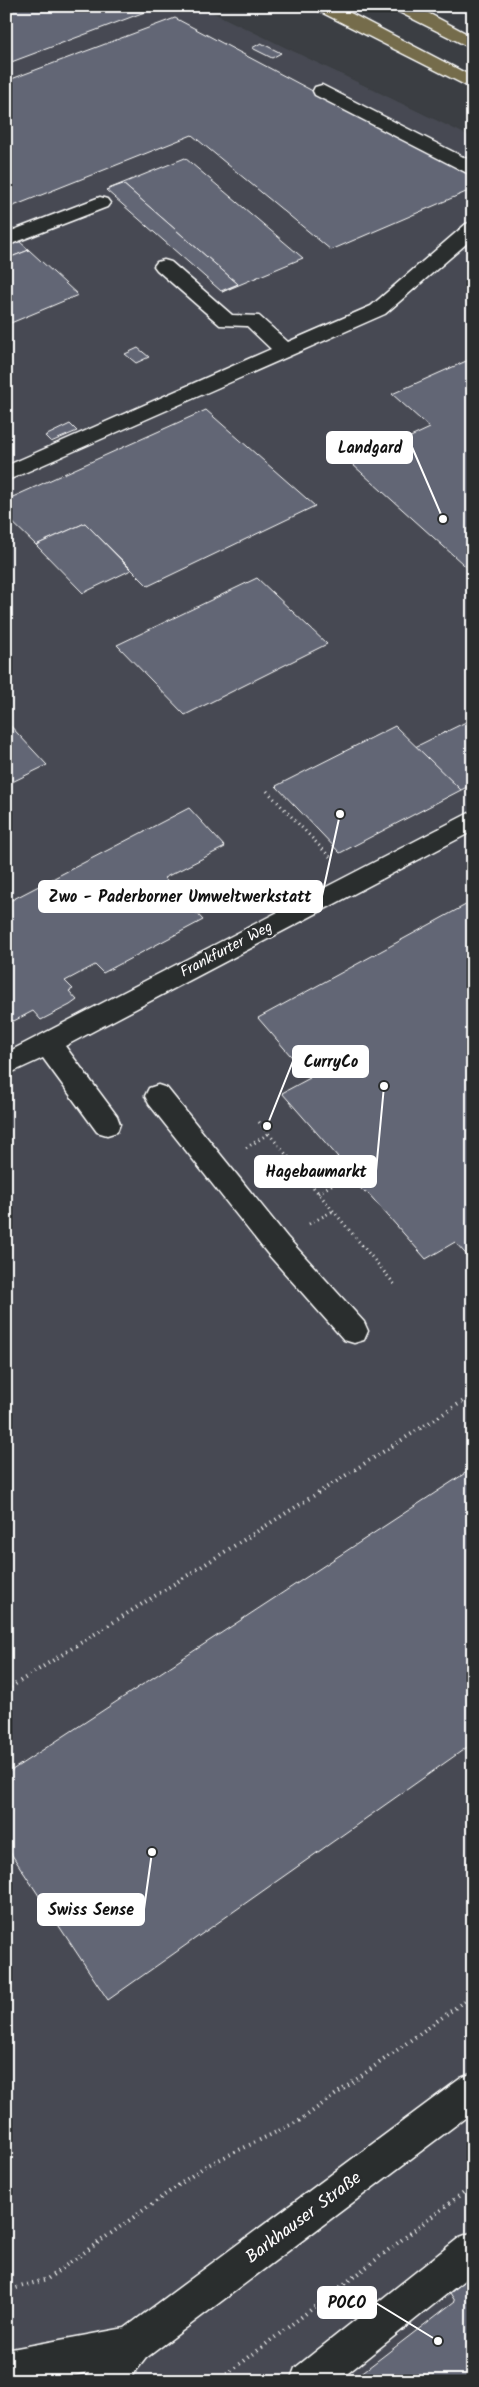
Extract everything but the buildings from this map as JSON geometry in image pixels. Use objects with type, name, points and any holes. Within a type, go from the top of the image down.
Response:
[{"type":"highway","points":[[323,6],[473,84]]},
{"type":"highway","points":[[401,6],[473,44]]},
{"type":"street","points":[[322,91],[473,170]]},
{"type":"street","points":[[6,240],[100,204]]},
{"type":"street","points":[[6,474],[378,310],[473,228]]},
{"type":"street","points":[[164,266],[227,321],[252,320],[285,351]]},
{"type":"street","name":"Frankfurter Weg","points":[[6,1065],[473,820]]},
{"type":"street","points":[[48,1044],[107,1124]]},
{"type":"street","points":[[158,1096],[277,1245],[354,1331]]},
{"type":"street","name":"Barkhauser Straße","points":[[104,2381],[133,2345],[473,2090]]},
{"type":"street","points":[[308,2381],[473,2250]]},
{"type":"street","name":"Barkhauser Straße","points":[[6,2369],[133,2345]]},
{"type":"path","points":[[267,791],[334,861]]},
{"type":"path","points":[[259,1122],[396,1286]]},
{"type":"path","points":[[243,1150],[268,1134]]},
{"type":"path","points":[[318,1193],[348,1175]]},
{"type":"path","points":[[306,1226],[333,1211]]},
{"type":"path","points":[[6,1690],[473,1394]]},
{"type":"path","points":[[6,2291],[48,2279],[204,2167],[299,2120],[473,1995]]},
{"type":"path","points":[[218,2381],[473,2185]]},
{"type":"shaded area","points":[[6,6],[199,6],[473,138],[473,2381],[6,2381]]},
{"type":"place","name":"Landgard","points":[[443,519]]},
{"type":"place","name":"Zwo - Paderborner Umweltwerkstatt","points":[[340,814]]},
{"type":"place","name":"Hagebaumarkt","points":[[384,1086]]},
{"type":"place","name":"CurryCo","points":[[267,1126]]},
{"type":"place","name":"Swiss Sense","points":[[152,1852]]},
{"type":"place","name":"POCO","points":[[438,2341]]}]
